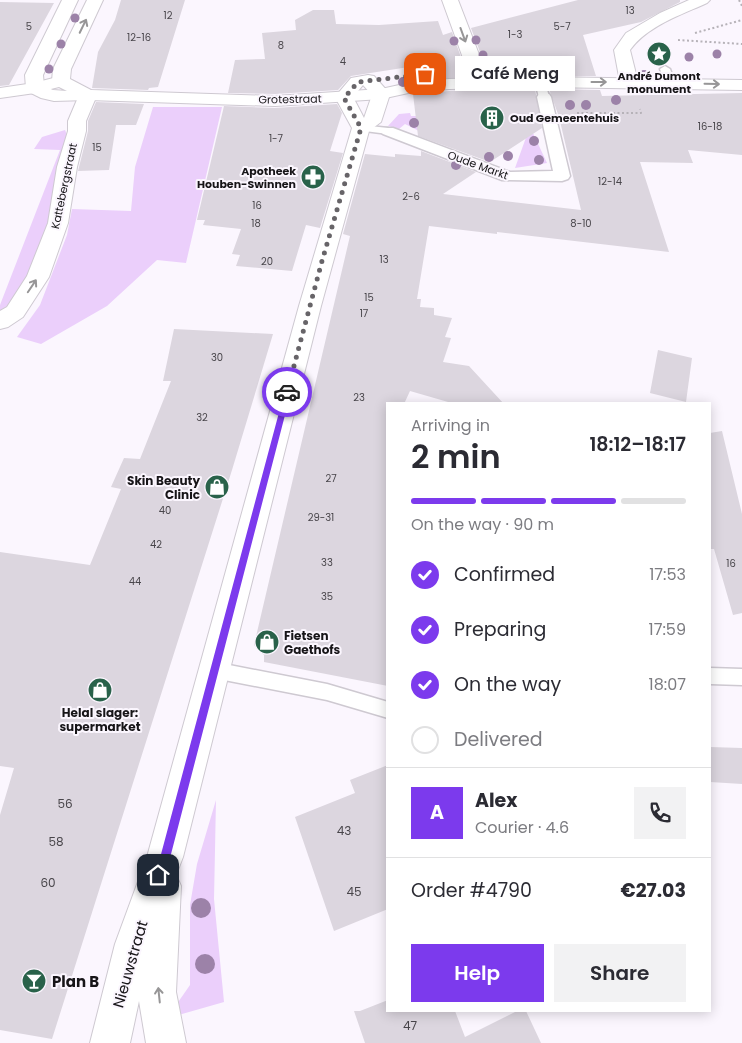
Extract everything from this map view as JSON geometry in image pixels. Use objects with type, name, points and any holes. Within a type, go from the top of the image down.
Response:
[{"type":"street","points":[[35,88],[34,75],[70,0]]},
{"type":"street","points":[[61,81],[62,69],[95,0]]},
{"type":"street","points":[[450,0],[478,76]]},
{"type":"street","points":[[627,75],[622,50],[632,36],[666,16],[702,0]]},
{"type":"street","points":[[478,76],[668,76],[742,71]]},
{"type":"street","points":[[478,76],[542,90],[627,75]]},
{"type":"street","name":"Grotestraat","points":[[35,88],[43,94],[58,97],[88,95],[275,101],[344,98],[381,94],[478,76]]},
{"type":"street","name":"Grotestraat","points":[[188,97],[362,81],[478,76]]},
{"type":"street","points":[[668,76],[742,85]]},
{"type":"street","name":"Grotestraat","points":[[0,92],[35,88],[61,81],[88,95]]},
{"type":"street","points":[[361,128],[344,98],[362,81],[381,94]]},
{"type":"street","name":"Oude Markt","points":[[388,131],[508,177],[562,176],[542,90]]},
{"type":"street","name":"Nieuwstraat","points":[[110,1043],[134,944],[165,858],[317,279],[361,128],[372,122],[381,94]]},
{"type":"street","name":"Kattebergstraat","points":[[0,321],[15,312],[38,277],[58,223],[67,166],[77,131],[77,121],[88,95]]},
{"type":"street","name":"Nieuwstraat","points":[[165,858],[157,992],[166,1043]]},
{"type":"lane","name":"Oude Markt","points":[[361,128],[388,131]]},
{"type":"lane","points":[[214,670],[327,692],[386,709]]},
{"type":"lane","points":[[711,676],[742,677]]},
{"type":"path","points":[[739,0],[742,6]]},
{"type":"path","points":[[675,39],[742,44]]},
{"type":"path","points":[[547,113],[641,113],[640,108]]},
{"type":"shaded area","points":[[153,107],[222,107],[186,263],[157,260],[107,306],[41,344],[17,337],[40,305],[67,235],[72,209],[131,211],[135,167]]},
{"type":"shaded area","points":[[410,113],[411,116],[425,116],[427,135],[405,124],[399,129],[388,126],[399,114]]},
{"type":"shaded area","points":[[65,130],[67,135],[53,207],[40,253],[16,295],[0,313],[0,305],[60,150],[34,149],[42,137]]},
{"type":"shaded area","points":[[532,131],[547,163],[515,168],[528,132]]},
{"type":"shaded area","points":[[216,800],[214,899],[224,1002],[175,1016],[174,1008],[190,985],[190,905],[197,864]]},
{"type":"building","points":[[121,0],[185,0],[158,87],[149,88],[148,90],[92,88],[98,52],[115,20]]},
{"type":"building","points":[[578,0],[680,0],[680,2],[641,22],[583,35],[596,76],[489,76],[471,28]]},
{"type":"building","points":[[0,2],[54,3],[9,85],[0,86]]},
{"type":"building","points":[[313,10],[334,10],[336,24],[379,25],[438,21],[443,35],[452,32],[468,77],[411,81],[409,67],[351,76],[338,90],[275,94],[228,93],[235,60],[265,59],[262,33],[296,30],[295,20]]},
{"type":"building","points":[[535,89],[542,128],[490,162],[418,136],[413,94],[449,91]]},
{"type":"building","points":[[549,89],[600,90],[602,96],[742,93],[742,155],[688,150],[693,163],[640,162],[669,252],[429,226],[417,299],[421,299],[420,307],[434,308],[434,315],[452,318],[445,337],[451,338],[443,362],[469,366],[502,402],[448,402],[410,391],[405,402],[386,402],[386,686],[264,662],[264,655],[254,645],[350,236],[343,234],[365,154],[395,157],[395,154],[421,156],[421,151],[476,172],[443,194],[581,210],[559,117]]},
{"type":"building","points":[[96,102],[144,104],[136,125],[116,125],[109,170],[78,171],[88,131],[88,121]]},
{"type":"building","points":[[337,104],[342,113],[330,151],[343,153],[320,228],[306,225],[292,271],[236,266],[240,255],[232,254],[241,229],[203,225],[205,220],[197,220],[224,106],[275,108]]},
{"type":"building","points":[[174,329],[273,334],[232,470],[52,1039],[0,1030],[0,815],[14,768],[0,766],[0,552],[90,565],[121,489],[111,487],[124,458],[140,459],[171,381],[163,381]]},
{"type":"building","points":[[658,350],[692,358],[686,402],[650,393]]},
{"type":"building","points":[[722,431],[742,514],[742,613],[733,615],[714,549],[711,549],[711,433]]},
{"type":"building","points":[[711,747],[742,748],[742,784],[711,782]]},
{"type":"building","points":[[386,766],[386,910],[334,931],[295,817],[355,793],[350,780]]},
{"type":"building","points":[[386,1001],[386,1012],[455,1012],[465,1037],[515,1012],[526,1012],[541,1043],[365,1043],[354,1011],[360,1011]]},
{"type":"way so far","points":[[287,392],[322,261],[361,128],[344,98],[358,82],[425,74]]},
{"type":"place","name":"André Dumont monument","points":[[659,54]]},
{"type":"place","name":"Café Meng","points":[[425,74]]},
{"type":"place","name":"Oud Gemeentehuis","points":[[492,118]]},
{"type":"place","name":"Apotheek Houben-Swinnen","points":[[313,177]]},
{"type":"place","name":"Skin Beauty Clinic","points":[[217,487]]},
{"type":"place","name":"Fietsen Gaethofs","points":[[267,642]]},
{"type":"place","name":"Helal slager: supermarket","points":[[100,690]]},
{"type":"place","name":"Plan B","points":[[34,981]]},
{"type":"route","points":[[158,875],[165,858],[287,392]]}]
